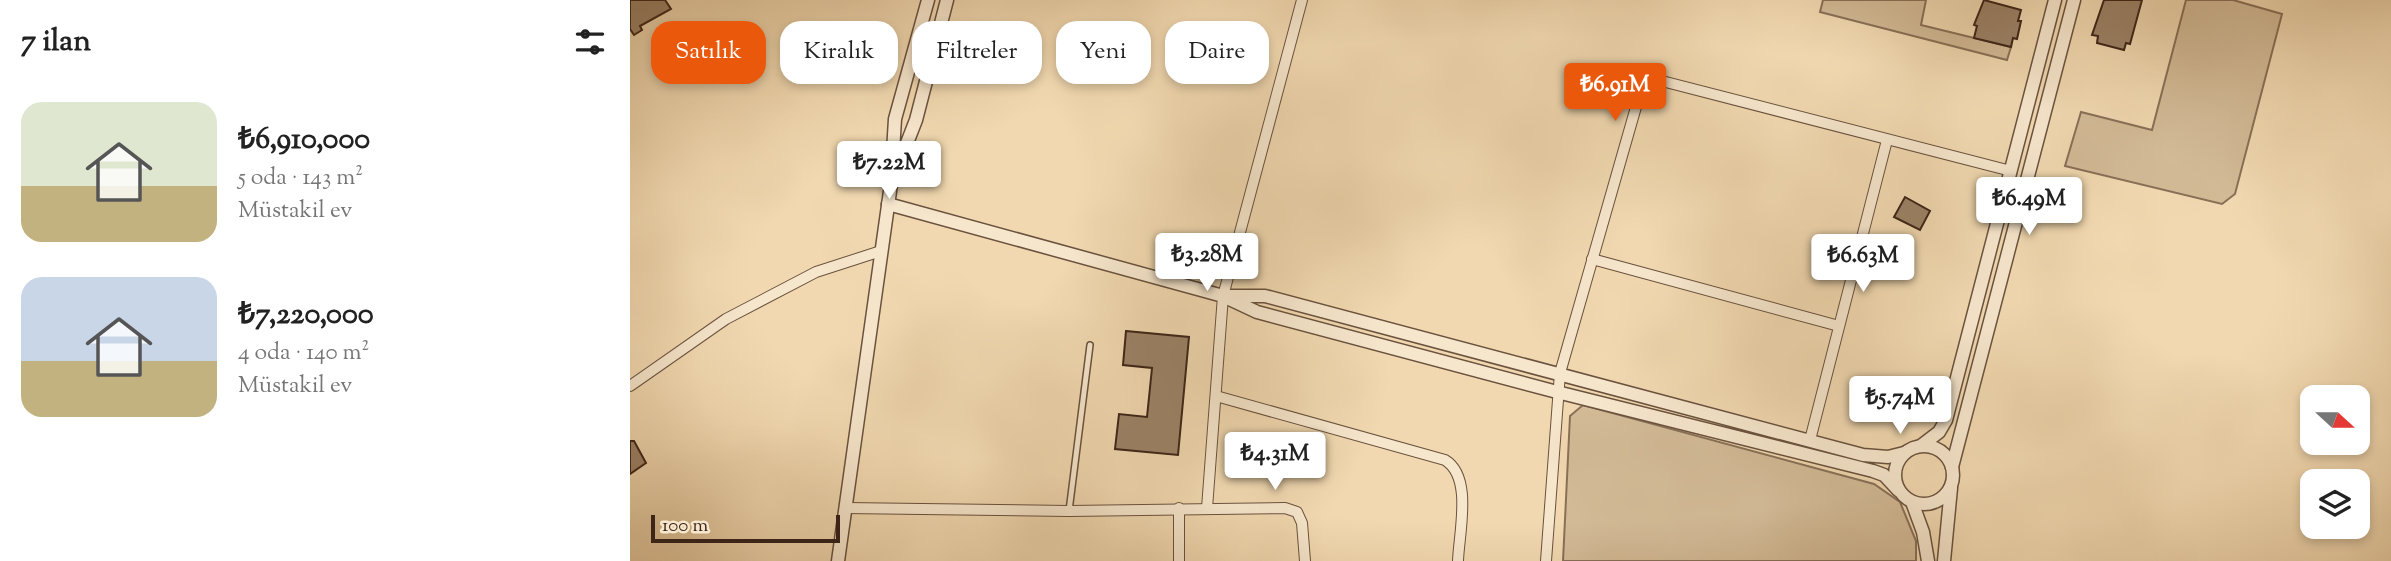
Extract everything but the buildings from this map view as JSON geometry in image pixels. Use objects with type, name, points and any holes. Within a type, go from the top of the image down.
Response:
[{"type":"street","points":[[838,561],[891,184],[895,119],[928,0]]},
{"type":"street","points":[[891,184],[916,120],[947,0]]},
{"type":"street","points":[[1207,508],[1223,296],[1302,0]]},
{"type":"street","points":[[1223,296],[1265,296],[1863,454],[1888,457],[1903,453],[1922,445],[1939,432],[1946,420],[2055,0]]},
{"type":"street","points":[[1944,561],[1952,467],[2074,0]]},
{"type":"street","points":[[1546,561],[1560,373],[1642,86],[1648,81],[1658,80],[2011,171]]},
{"type":"street","points":[[1810,440],[1886,139]]},
{"type":"street","points":[[888,204],[1223,296],[1257,312],[1557,392],[1873,471],[1884,475],[1912,502],[1925,541],[1928,561]]},
{"type":"street","points":[[630,386],[726,319],[816,272],[881,251]]},
{"type":"street","points":[[1592,259],[1839,326]]},
{"type":"street","points":[[1216,396],[1445,460],[1453,465],[1460,476],[1458,561]]},
{"type":"street","points":[[1922,445],[1941,451],[1952,467]]},
{"type":"street","points":[[1898,490],[1895,471],[1903,453]]},
{"type":"street","points":[[1912,502],[1930,504],[1946,494],[1951,486]]},
{"type":"street","points":[[845,508],[1069,511],[1285,508],[1297,512],[1302,523],[1305,561]]},
{"type":"street","points":[[1179,508],[1179,561]]},
{"type":"lane","points":[[1069,511],[1090,345]]},
{"type":"shaded area","points":[[1823,0],[1926,0],[1921,25],[2011,47],[2007,60],[1820,12]]},
{"type":"shaded area","points":[[2186,0],[2233,0],[2282,14],[2235,194],[2222,204],[2065,166],[2081,112],[2152,130]]},
{"type":"shaded area","points":[[1583,405],[1874,484],[1900,502],[1916,541],[1916,561],[1563,561],[1570,416]]}]
